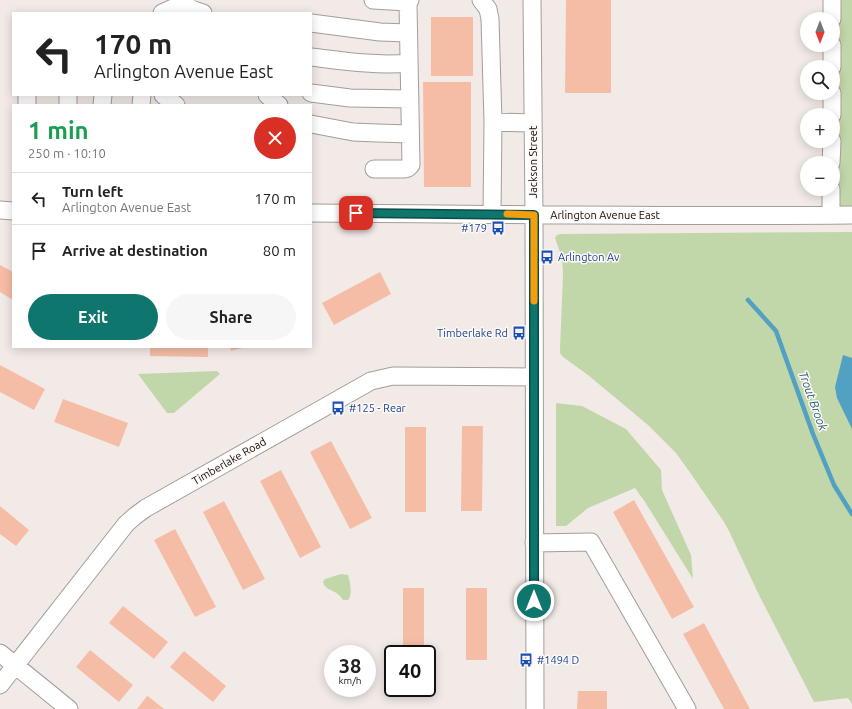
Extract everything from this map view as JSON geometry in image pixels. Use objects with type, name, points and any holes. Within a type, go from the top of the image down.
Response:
[{"type":"street","points":[[373,0],[409,1],[408,33],[411,162],[408,168],[405,169],[374,169]]},
{"type":"street","points":[[481,0],[488,9],[490,18],[493,122],[492,214]]},
{"type":"street","name":"Jackson Street","points":[[532,0],[534,215],[534,709]]},
{"type":"street","points":[[832,0],[832,12]]},
{"type":"street","points":[[164,12],[184,2],[188,8],[200,12]]},
{"type":"street","points":[[312,23],[380,32],[408,33]]},
{"type":"street","points":[[312,57],[370,64],[409,63]]},
{"type":"street","points":[[312,93],[363,99],[410,99]]},
{"type":"street","points":[[164,96],[175,104]]},
{"type":"street","points":[[268,96],[278,104]]},
{"type":"street","points":[[493,122],[533,123]]},
{"type":"street","points":[[312,124],[353,132],[410,134]]},
{"type":"street","points":[[831,196],[831,215]]},
{"type":"street","points":[[0,210],[12,210]]},
{"type":"street","name":"Arlington Avenue East","points":[[312,213],[641,216],[852,215]]},
{"type":"street","name":"Timberlake Road","points":[[0,685],[126,524],[146,508],[371,381],[393,376],[534,377]]},
{"type":"street","points":[[534,543],[591,542],[687,709]]},
{"type":"street","points":[[0,653],[69,709]]},
{"type":"green space","points":[[832,0],[852,0],[852,215],[831,215],[832,196],[840,196],[840,156],[833,156],[833,148],[840,148],[840,108],[833,108],[833,100],[840,100],[840,60],[833,60],[833,52],[840,52],[840,12],[833,12]]},
{"type":"green space","points":[[852,232],[852,704],[848,698],[814,702],[757,591],[729,531],[676,453],[648,425],[560,353],[563,275],[562,258],[555,238],[560,234]]},
{"type":"green space","points":[[217,371],[220,374],[174,413],[167,413],[138,374]]},
{"type":"green space","points":[[556,403],[582,406],[626,429],[661,470],[662,490],[691,555],[693,579],[635,488],[588,508],[566,526],[556,526]]},
{"type":"green space","points":[[341,574],[348,575],[349,578],[351,592],[348,600],[343,600],[338,594],[324,585],[323,582],[325,579]]},
{"type":"water","points":[[843,355],[852,358],[852,429],[837,398],[835,387]]},
{"type":"building","points":[[566,0],[611,0],[611,93],[565,93]]},
{"type":"building","points":[[431,17],[473,17],[473,76],[431,76]]},
{"type":"building","points":[[423,82],[471,82],[471,187],[424,187]]},
{"type":"building","points":[[0,265],[12,271],[12,299],[0,292]]},
{"type":"building","points":[[380,272],[391,294],[334,325],[322,303]]},
{"type":"building","points":[[150,348],[208,348],[208,357],[150,356]]},
{"type":"building","points":[[230,348],[242,348],[231,351]]},
{"type":"building","points":[[0,365],[45,389],[34,410],[0,392]]},
{"type":"building","points":[[63,399],[128,423],[119,447],[54,422]]},
{"type":"building","points":[[462,426],[483,426],[482,511],[461,511]]},
{"type":"building","points":[[405,427],[426,427],[426,512],[405,512]]},
{"type":"building","points":[[331,441],[372,518],[350,529],[310,452]]},
{"type":"building","points":[[281,470],[321,547],[300,558],[260,481]]},
{"type":"building","points":[[634,500],[694,607],[672,619],[613,512]]},
{"type":"building","points":[[224,501],[265,579],[243,590],[203,512]]},
{"type":"building","points":[[0,506],[29,530],[16,546],[0,534]]},
{"type":"building","points":[[175,529],[216,607],[195,617],[154,540]]},
{"type":"building","points":[[403,588],[424,588],[424,645],[403,645]]},
{"type":"building","points":[[466,588],[487,588],[487,660],[466,660]]},
{"type":"building","points":[[123,606],[168,642],[154,659],[109,623]]},
{"type":"building","points":[[704,623],[750,709],[724,709],[683,634]]},
{"type":"building","points":[[90,650],[133,685],[119,702],[76,667]]},
{"type":"building","points":[[184,651],[226,686],[213,702],[170,667]]},
{"type":"building","points":[[578,691],[607,691],[607,709],[577,709]]},
{"type":"building","points":[[147,696],[149,697],[164,709],[137,709]]},
{"type":"waterway","name":"Trout Brook","points":[[748,300],[776,331],[813,434],[834,485],[852,514]]},
{"type":"slow traffic","points":[[507,214],[534,215],[534,301]]},
{"type":"place","name":"#179","points":[[498,228]]},
{"type":"place","name":"Arlington Av","points":[[547,257]]},
{"type":"place","name":"Timberlake Rd","points":[[519,333]]},
{"type":"place","name":"#125 - Rear","points":[[338,408]]},
{"type":"place","name":"#1494 D","points":[[526,660]]},
{"type":"route","points":[[356,213],[534,215],[534,601]]}]
